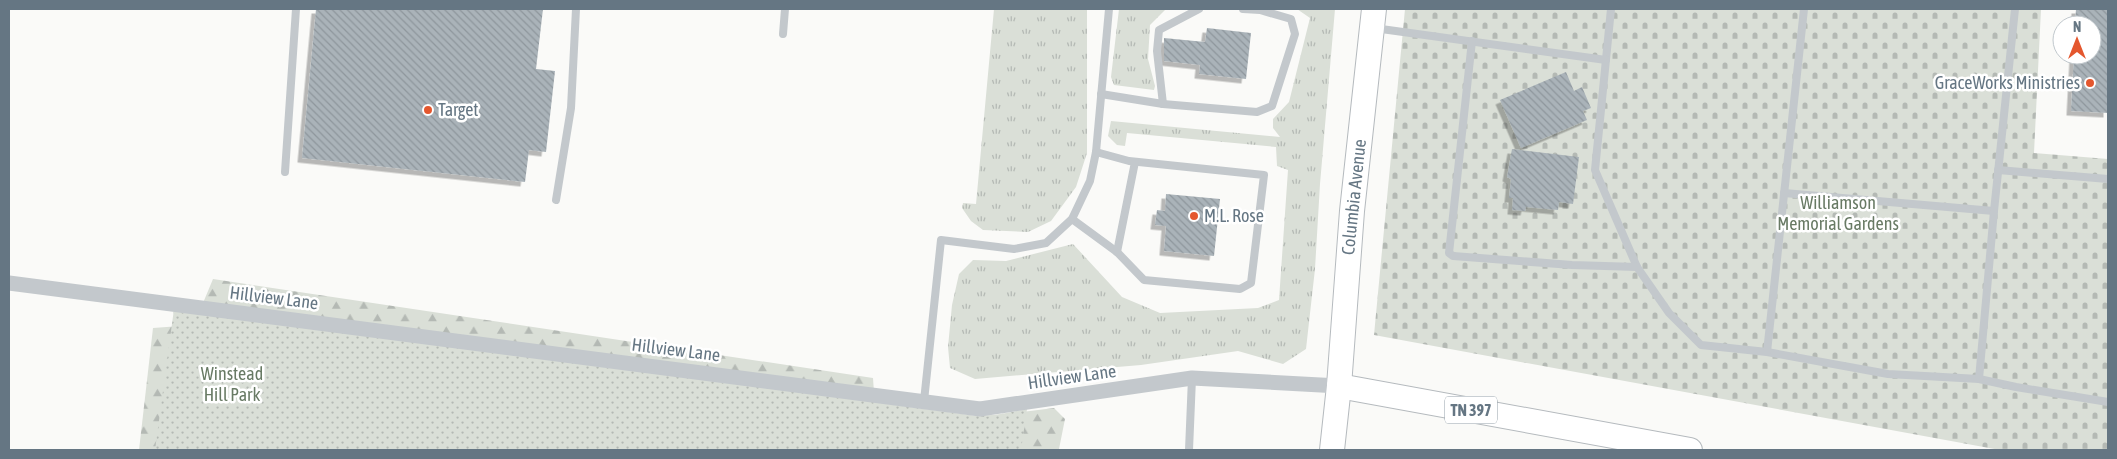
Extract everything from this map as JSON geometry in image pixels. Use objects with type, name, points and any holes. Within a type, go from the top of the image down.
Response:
[{"type":"main road","name":"Columbia Avenue","points":[[1332,450],[1339,386],[1352,212],[1373,18]]},
{"type":"main road","name":"TN 397","points":[[1339,386],[1690,450]]},
{"type":"street","name":"Hillview Lane","points":[[9,283],[983,409],[1192,378],[1339,386]]},
{"type":"lane","points":[[285,172],[296,9]]},
{"type":"lane","points":[[556,200],[570,108],[576,9]]},
{"type":"lane","points":[[783,34],[785,9]]},
{"type":"lane","points":[[924,402],[941,240],[1014,249],[1046,243],[1072,219],[1090,181],[1096,152],[1109,9]]},
{"type":"lane","points":[[1163,104],[1157,52],[1159,30],[1199,9]]},
{"type":"lane","points":[[1101,94],[1163,104],[1257,112],[1272,106],[1295,34],[1291,19],[1260,10],[1243,9]]},
{"type":"lane","points":[[1611,9],[1595,170],[1637,267],[1669,313],[1701,345],[1767,352],[1888,374],[1979,379],[2108,402]]},
{"type":"lane","points":[[1767,352],[1804,9]]},
{"type":"lane","points":[[1979,379],[2015,9]]},
{"type":"lane","points":[[1373,18],[1472,42],[1606,60]]},
{"type":"lane","points":[[1472,42],[1449,253],[1453,256],[1463,257],[1637,267]]},
{"type":"lane","points":[[1072,219],[1117,252],[1144,280],[1240,289],[1251,283],[1264,175],[1135,162],[1096,152]]},
{"type":"lane","points":[[1117,252],[1135,162]]},
{"type":"lane","points":[[1998,170],[2108,179]]},
{"type":"lane","points":[[1784,193],[1994,211]]},
{"type":"lane","points":[[1189,450],[1192,378]]},
{"type":"green space","points":[[994,9],[1087,9],[1087,153],[1076,187],[1051,221],[1028,232],[983,230],[971,221],[962,208],[963,203],[976,204]]},
{"type":"green space","points":[[1119,9],[1166,9],[1150,25],[1148,59],[1155,86],[1154,90],[1114,85],[1111,77]]},
{"type":"green space","points":[[1297,9],[1335,9],[1320,184],[1315,269],[1306,349],[1283,364],[1238,351],[1141,365],[975,379],[950,368],[948,347],[952,305],[959,274],[973,260],[1006,261],[1073,244],[1122,297],[1160,313],[1258,308],[1279,300],[1288,170],[1277,166],[1276,147],[1127,133],[1125,146],[1117,145],[1108,136],[1111,121],[1280,137],[1273,128],[1273,119],[1289,102],[1310,18]]},
{"type":"green space","name":"Williamson Memorial Gardens","points":[[1405,9],[2041,9],[2034,153],[2108,159],[2108,450],[2000,450],[1374,335]]},
{"type":"green space","name":"Winstead Hill Park","points":[[213,279],[873,378],[875,407],[963,417],[1054,408],[1065,419],[1059,449],[467,450],[193,327]]},
{"type":"green space","name":"Winstead Hill Park","points":[[174,309],[985,417],[1027,409],[1021,450],[155,450]]},
{"type":"green space","points":[[180,326],[177,450],[139,450],[153,328]]},
{"type":"building","name":"Target","points":[[316,9],[543,9],[536,69],[555,71],[546,152],[529,150],[525,182],[302,158]]},
{"type":"building","name":"GraceWorks Ministries","points":[[2076,9],[2108,9],[2108,113],[2071,111],[2073,65],[2102,65],[2102,15],[2076,15]]},
{"type":"building","points":[[1207,28],[1251,33],[1246,79],[1199,74],[1200,65],[1164,61],[1164,38],[1205,42]]},
{"type":"building","points":[[1566,72],[1574,91],[1582,87],[1591,108],[1583,111],[1587,120],[1521,148],[1500,100]]},
{"type":"building","points":[[1512,149],[1579,157],[1573,204],[1559,202],[1558,210],[1526,207],[1525,211],[1512,210],[1513,198],[1509,198],[1511,179],[1507,177]]},
{"type":"building","points":[[1166,194],[1220,199],[1214,256],[1164,251],[1166,226],[1155,225],[1157,210],[1165,211]]},
{"type":"place","name":"GraceWorks Ministries","points":[[2090,83]]},
{"type":"place","name":"Target","points":[[428,110]]},
{"type":"place","name":"M.L. Rose","points":[[1194,216]]}]
